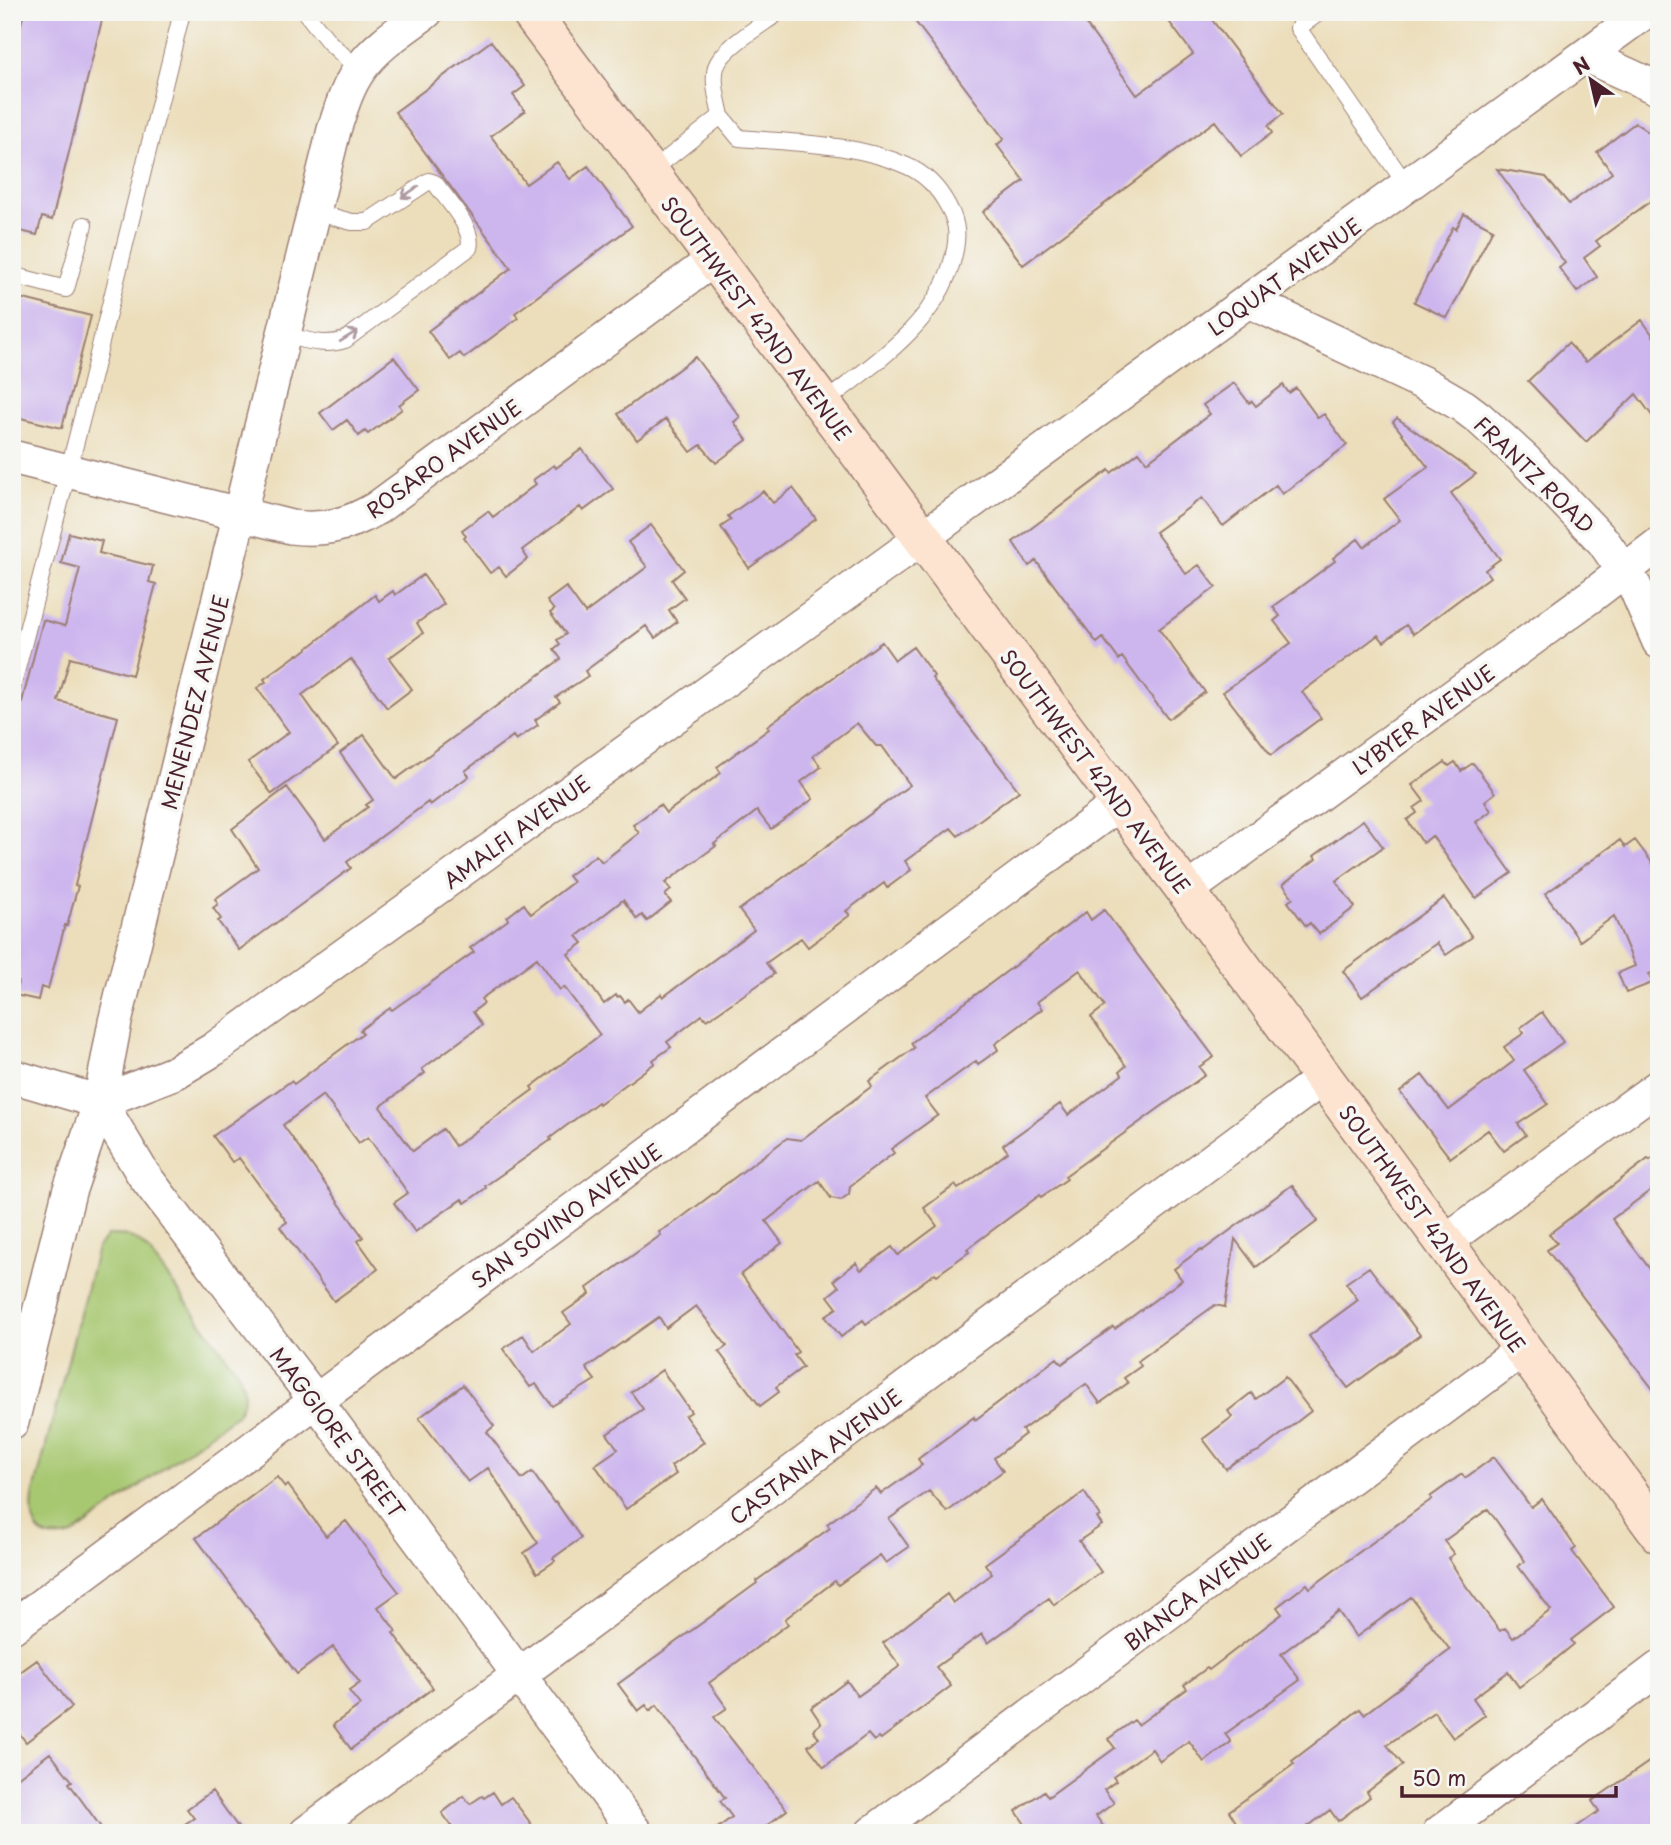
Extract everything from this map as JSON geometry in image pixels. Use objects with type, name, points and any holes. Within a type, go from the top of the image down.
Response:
[{"type":"main road","name":"SOUTHWEST 42ND AVENUE","points":[[530,12],[1186,891],[1659,1534]]},
{"type":"street","name":"MENENDEZ AVENUE","points":[[12,1422],[69,1192],[100,1102],[115,1022],[334,130],[345,96],[359,70],[375,52],[426,12]]},
{"type":"street","name":"LOQUAT AVENUE","points":[[921,538],[1645,12]]},
{"type":"street","points":[[1587,56],[1659,89]]},
{"type":"street","name":"ROSARO AVENUE","points":[[12,457],[291,527],[313,530],[337,527],[360,518],[713,260]]},
{"type":"street","name":"FRANTZ ROAD","points":[[1249,301],[1402,372],[1463,406],[1525,460],[1603,541],[1642,601],[1659,642]]},
{"type":"street","name":"AMALFI AVENUE","points":[[100,1102],[176,1072],[202,1057],[921,538]]},
{"type":"street","name":"LYBYER AVENUE","points":[[1186,891],[1659,544]]},
{"type":"street","name":"SAN SOVINO AVENUE","points":[[12,1627],[1120,803]]},
{"type":"street","points":[[12,1076],[100,1102]]},
{"type":"street","name":"CASTANIA AVENUE","points":[[306,1833],[1323,1078]]},
{"type":"street","points":[[1444,1242],[1659,1086]]},
{"type":"street","name":"MAGGIORE STREET","points":[[100,1102],[143,1174],[315,1400],[636,1833]]},
{"type":"street","name":"BIANCA AVENUE","points":[[872,1833],[1522,1349]]},
{"type":"street","points":[[1439,1833],[1659,1668]]},
{"type":"lane","points":[[12,688],[69,471],[182,12]]},
{"type":"lane","points":[[305,12],[329,42],[359,70]]},
{"type":"lane","points":[[779,12],[731,48],[716,67],[715,82],[721,116],[739,138],[844,148],[906,165],[932,184],[943,197],[957,227],[954,258],[938,298],[897,345],[821,405]]},
{"type":"lane","points":[[1320,12],[1298,28],[1406,186]]},
{"type":"lane","points":[[649,173],[721,116]]},
{"type":"lane","points":[[284,335],[321,344],[345,340],[469,248],[471,241],[468,229],[435,183],[429,181],[367,222],[352,222],[314,212]]},
{"type":"lane","points":[[12,275],[66,289],[84,225]]},
{"type":"green space","points":[[108,1235],[131,1237],[149,1251],[239,1374],[244,1390],[243,1399],[237,1414],[73,1535],[52,1537],[44,1535],[35,1525],[33,1496],[97,1248]]},
{"type":"building","points":[[24,12],[104,12],[52,220],[42,217],[37,235],[12,229],[12,61]]},
{"type":"building","points":[[908,12],[1077,12],[1137,95],[1193,54],[1162,12],[1206,12],[1283,114],[1268,126],[1272,133],[1241,156],[1215,121],[1023,265],[983,212],[1024,181],[997,145],[1004,139]]},
{"type":"building","points":[[491,41],[525,86],[513,95],[525,111],[491,136],[526,184],[557,162],[570,179],[588,166],[632,226],[515,313],[518,318],[464,358],[460,353],[450,360],[428,331],[511,268],[395,112]]},
{"type":"building","points":[[1635,123],[1659,139],[1659,195],[1596,241],[1600,246],[1584,258],[1597,277],[1577,292],[1559,268],[1565,263],[1497,169],[1546,177],[1569,204],[1612,173],[1597,152]]},
{"type":"building","points":[[1464,214],[1493,229],[1447,318],[1414,302],[1453,227],[1456,229]]},
{"type":"building","points":[[12,296],[91,316],[62,428],[12,416]]},
{"type":"building","points":[[1642,320],[1659,344],[1659,425],[1636,394],[1586,442],[1528,381],[1568,343],[1586,362]]},
{"type":"building","points":[[394,357],[419,390],[399,405],[402,409],[368,434],[365,431],[359,436],[347,420],[333,430],[320,413]]},
{"type":"building","points":[[695,357],[740,417],[734,422],[747,440],[716,463],[701,445],[691,452],[666,419],[637,440],[618,414]]},
{"type":"building","points":[[1234,383],[1249,403],[1252,401],[1256,406],[1283,385],[1289,393],[1296,388],[1318,418],[1324,414],[1347,445],[1282,494],[1276,485],[1223,526],[1202,498],[1155,532],[1186,574],[1199,565],[1216,587],[1159,629],[1205,692],[1168,719],[1122,657],[1119,660],[1103,638],[1097,643],[1036,561],[1029,566],[1013,542],[1109,470],[1111,473],[1139,452],[1147,462],[1210,414],[1203,405]]},
{"type":"building","points":[[1397,418],[1476,474],[1451,493],[1500,559],[1485,570],[1490,577],[1413,634],[1406,625],[1384,642],[1378,635],[1302,692],[1321,718],[1271,755],[1223,692],[1291,643],[1274,621],[1280,616],[1273,607],[1335,561],[1333,558],[1358,539],[1364,547],[1400,520],[1384,499],[1428,467],[1393,422]]},
{"type":"building","points":[[582,449],[613,489],[583,511],[580,507],[522,550],[528,559],[506,576],[499,567],[490,573],[464,538],[466,536],[462,530],[488,511],[493,517],[536,484],[533,480],[554,465],[556,468]]},
{"type":"building","points":[[793,488],[816,519],[749,568],[721,527],[731,520],[728,516],[763,491],[773,503]]},
{"type":"building","points":[[651,525],[684,570],[672,580],[685,598],[669,610],[677,622],[655,638],[646,626],[585,671],[588,676],[556,697],[560,702],[535,720],[538,725],[516,740],[513,736],[465,771],[469,776],[430,805],[428,802],[347,862],[351,868],[239,950],[218,921],[221,919],[213,908],[218,904],[215,899],[258,868],[232,829],[287,787],[325,839],[368,807],[366,805],[373,800],[340,753],[364,735],[396,779],[561,659],[554,649],[560,644],[557,640],[566,634],[550,613],[554,610],[547,601],[566,587],[585,613],[647,567],[628,542]]},
{"type":"building","points":[[69,533],[102,541],[99,553],[153,566],[149,582],[156,584],[132,675],[70,658],[58,701],[118,717],[67,926],[65,925],[48,989],[41,987],[38,1000],[15,995],[18,982],[12,980],[12,741],[43,620],[65,626],[80,568],[61,563]]},
{"type":"building","points":[[423,575],[444,604],[417,623],[423,633],[389,658],[412,689],[387,708],[351,659],[302,695],[338,746],[272,794],[248,762],[289,732],[257,688],[266,682],[264,679],[375,595],[379,601],[393,591],[395,595]]},
{"type":"building","points":[[882,642],[895,660],[913,647],[934,676],[932,678],[1019,791],[958,836],[951,828],[905,861],[911,870],[887,888],[884,883],[846,911],[850,915],[808,947],[801,938],[766,963],[774,974],[707,1020],[702,1015],[667,1042],[671,1047],[653,1060],[655,1063],[599,1104],[598,1102],[465,1203],[462,1199],[415,1232],[394,1203],[408,1193],[368,1137],[359,1143],[323,1095],[283,1125],[363,1237],[358,1241],[378,1269],[334,1301],[280,1227],[287,1222],[239,1158],[232,1162],[213,1136],[291,1081],[294,1084],[363,1033],[360,1030],[390,1008],[392,1010],[474,952],[470,948],[508,920],[507,917],[524,904],[531,914],[573,882],[568,876],[596,855],[602,862],[639,833],[633,825],[660,805],[666,813],[721,773],[717,767],[769,729],[767,726]],"holes":[[[857,723],[876,746],[882,746],[910,785],[739,910],[754,930],[663,997],[661,994],[638,1012],[628,999],[625,1002],[616,995],[604,1004],[568,954],[583,943],[577,936],[623,900],[637,919],[642,915],[647,921],[671,902],[665,895],[671,890],[665,883],[716,846],[714,844],[757,811],[771,829],[813,799],[801,782],[821,767],[813,756]],[[537,958],[560,990],[564,987],[600,1035],[531,1087],[533,1090],[455,1146],[443,1129],[413,1151],[380,1107],[425,1073],[422,1069],[482,1025],[473,1012],[484,1003],[481,999]]]},
{"type":"building","points":[[1445,762],[1449,766],[1455,762],[1461,771],[1473,763],[1495,793],[1485,801],[1491,811],[1476,822],[1512,873],[1476,898],[1432,836],[1423,843],[1407,820],[1417,813],[1414,808],[1424,801],[1412,785]]},
{"type":"building","points":[[1363,820],[1383,847],[1336,881],[1355,907],[1319,934],[1310,923],[1306,926],[1288,902],[1293,898],[1283,884],[1316,859],[1314,856]]},
{"type":"building","points":[[1620,840],[1625,847],[1635,840],[1659,872],[1659,970],[1649,974],[1652,983],[1626,993],[1618,973],[1635,966],[1614,916],[1580,941],[1545,894]]},
{"type":"building","points":[[1444,898],[1472,937],[1446,955],[1437,943],[1362,997],[1343,971]]},
{"type":"building","points":[[1104,910],[1214,1057],[1199,1067],[1205,1075],[1065,1176],[1067,1179],[1041,1197],[1040,1195],[967,1249],[969,1252],[937,1275],[935,1273],[866,1324],[863,1320],[841,1337],[825,1316],[837,1308],[828,1296],[839,1287],[834,1280],[856,1263],[861,1270],[892,1247],[898,1255],[937,1226],[924,1208],[955,1185],[958,1189],[978,1175],[1008,1152],[1003,1145],[1060,1104],[1068,1115],[1122,1075],[1120,1071],[1126,1066],[1091,1017],[1105,1006],[1080,970],[1037,1002],[1042,1009],[995,1044],[998,1050],[978,1064],[976,1061],[925,1098],[938,1115],[891,1149],[894,1153],[850,1186],[849,1194],[841,1200],[831,1198],[819,1181],[766,1221],[782,1243],[741,1274],[798,1352],[794,1355],[803,1367],[776,1387],[779,1392],[760,1406],[719,1352],[727,1346],[696,1306],[666,1328],[659,1317],[586,1368],[595,1380],[552,1406],[536,1384],[530,1387],[503,1349],[523,1335],[534,1351],[571,1324],[563,1313],[590,1294],[587,1288],[661,1235],[659,1232],[787,1138],[801,1140],[872,1086],[869,1081],[914,1048],[911,1043],[1086,912],[1091,920]]},
{"type":"building","points":[[1542,1012],[1563,1042],[1524,1070],[1548,1104],[1518,1124],[1526,1135],[1504,1151],[1488,1130],[1450,1158],[1400,1092],[1422,1075],[1449,1110],[1514,1061],[1504,1047],[1524,1033],[1520,1028]]},
{"type":"building","points":[[1659,1153],[1659,1184],[1612,1219],[1659,1281],[1659,1397],[1547,1250],[1557,1243],[1549,1234]]},
{"type":"building","points":[[1292,1185],[1318,1221],[1256,1267],[1235,1239],[1225,1307],[1215,1305],[1138,1361],[1141,1366],[1124,1378],[1128,1383],[1100,1403],[1086,1384],[1022,1430],[1025,1434],[994,1458],[1003,1471],[947,1512],[929,1491],[889,1519],[909,1547],[886,1563],[880,1555],[838,1585],[835,1581],[785,1619],[788,1624],[709,1683],[727,1708],[714,1717],[787,1810],[757,1833],[711,1833],[732,1817],[720,1801],[725,1798],[657,1705],[650,1711],[646,1705],[638,1711],[618,1684],[830,1528],[827,1524],[876,1488],[881,1494],[922,1465],[918,1459],[974,1417],[975,1420],[1057,1358],[1062,1364],[1182,1280],[1174,1269]]},
{"type":"building","points":[[1369,1267],[1420,1335],[1348,1388],[1309,1336],[1358,1300],[1346,1283]]},
{"type":"building","points":[[662,1370],[691,1412],[685,1416],[704,1442],[671,1466],[676,1474],[626,1509],[595,1465],[618,1449],[607,1434],[643,1409],[631,1392]]},
{"type":"building","points":[[1285,1377],[1311,1411],[1261,1450],[1236,1461],[1226,1469],[1203,1439],[1232,1417],[1228,1411],[1251,1393],[1256,1399]]},
{"type":"building","points":[[463,1385],[494,1426],[487,1432],[522,1479],[532,1472],[581,1538],[537,1573],[524,1553],[538,1543],[488,1468],[468,1482],[419,1418]]},
{"type":"building","points":[[1494,1457],[1531,1507],[1542,1499],[1576,1548],[1572,1551],[1614,1607],[1571,1640],[1574,1644],[1539,1673],[1519,1687],[1508,1672],[1473,1698],[1485,1715],[1453,1738],[1434,1712],[1387,1745],[1403,1765],[1367,1792],[1370,1797],[1338,1821],[1330,1810],[1299,1833],[1243,1833],[1229,1811],[1294,1764],[1292,1761],[1360,1709],[1364,1714],[1450,1650],[1411,1597],[1356,1637],[1338,1611],[1281,1654],[1300,1680],[1225,1734],[1231,1742],[1204,1762],[1189,1741],[1160,1761],[1152,1749],[1113,1777],[1116,1781],[1104,1790],[1114,1803],[1096,1816],[1108,1833],[1031,1833],[1016,1811],[1044,1791],[1048,1797],[1115,1748],[1108,1739],[1134,1720],[1138,1725],[1187,1689],[1184,1685],[1207,1668],[1209,1670],[1282,1614],[1277,1607],[1307,1584],[1310,1588],[1462,1474],[1465,1478]],"holes":[[[1488,1509],[1525,1561],[1518,1566],[1551,1610],[1513,1638],[1505,1628],[1500,1631],[1466,1586],[1448,1558],[1454,1554],[1444,1541]]]},
{"type":"building","points":[[277,1477],[285,1487],[288,1485],[326,1536],[346,1521],[399,1592],[378,1607],[396,1631],[393,1633],[433,1688],[351,1749],[333,1725],[360,1705],[349,1691],[360,1683],[333,1647],[297,1674],[196,1538]]},
{"type":"building","points":[[1084,1492],[1100,1516],[1097,1518],[1102,1525],[1079,1541],[1101,1572],[1054,1605],[1049,1598],[988,1643],[982,1634],[936,1667],[951,1686],[881,1739],[879,1737],[874,1741],[868,1734],[824,1767],[808,1746],[819,1738],[813,1730],[821,1723],[811,1708],[847,1681],[858,1696],[900,1666],[883,1643],[947,1594],[953,1603],[992,1574],[985,1564]]},
{"type":"building","points":[[37,1660],[72,1707],[26,1742],[12,1724],[12,1678]]},
{"type":"building","points":[[50,1753],[72,1781],[69,1783],[105,1833],[12,1833],[12,1782]]},
{"type":"building","points":[[1659,1755],[1659,1833],[1568,1833],[1599,1811],[1592,1801]]},
{"type":"building","points":[[212,1791],[242,1833],[171,1833],[194,1818],[187,1809]]},
{"type":"building","points":[[493,1792],[501,1804],[511,1797],[538,1833],[457,1833],[442,1813],[464,1796],[470,1804]]}]
